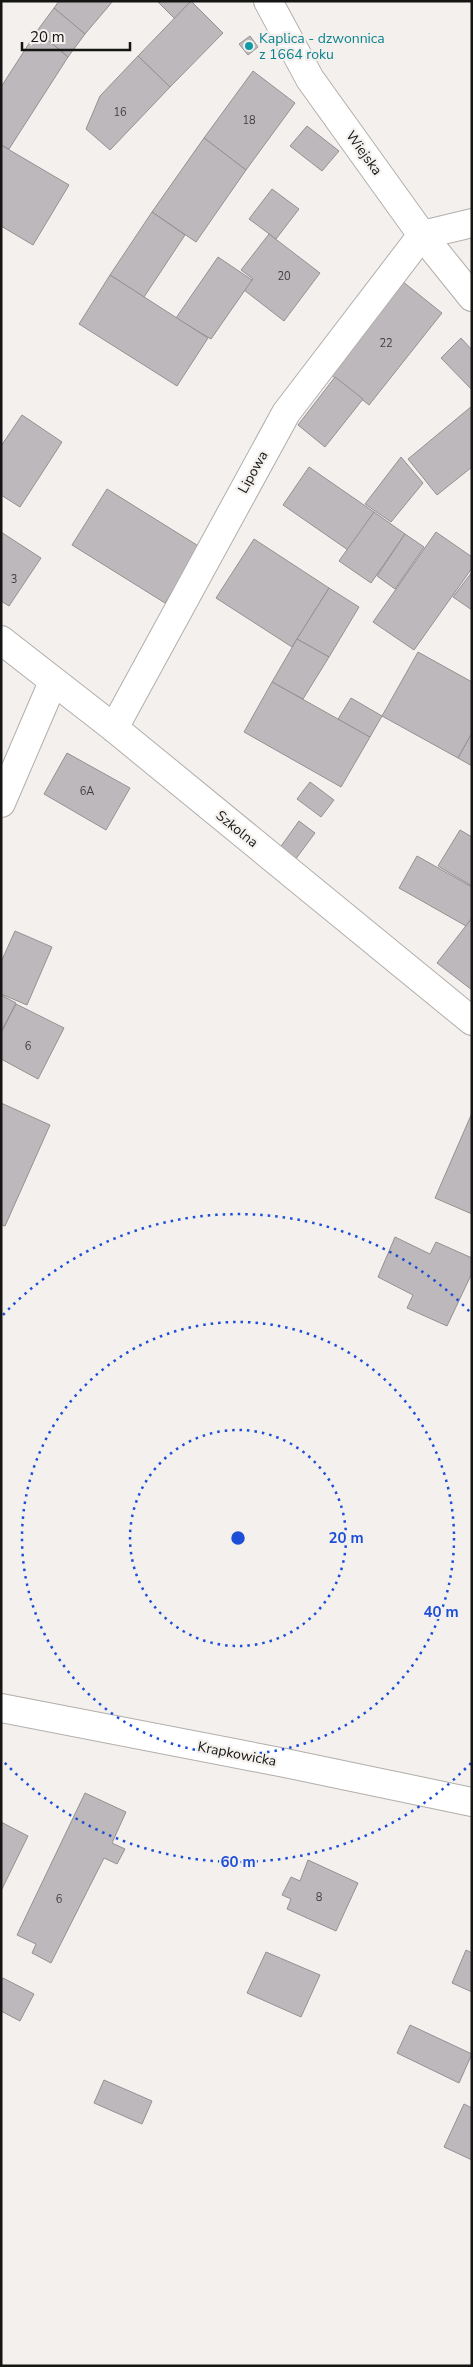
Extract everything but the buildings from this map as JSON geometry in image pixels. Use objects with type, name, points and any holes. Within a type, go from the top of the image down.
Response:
[{"type":"street","name":"Wiejska","points":[[275,5],[310,79],[422,235],[472,297]]},
{"type":"street","points":[[422,235],[472,223]]},
{"type":"street","name":"Lipowa","points":[[114,728],[286,413],[422,235]]},
{"type":"street","name":"Szkolna","points":[[1,640],[114,728],[472,1021]]},
{"type":"street","points":[[1,803],[53,682]]},
{"type":"street","name":"Krapkowicka","points":[[1,1708],[285,1763],[472,1802]]},
{"type":"place","name":"Kaplica - dzwonnica z 1664 roku","points":[[249,46]]}]
